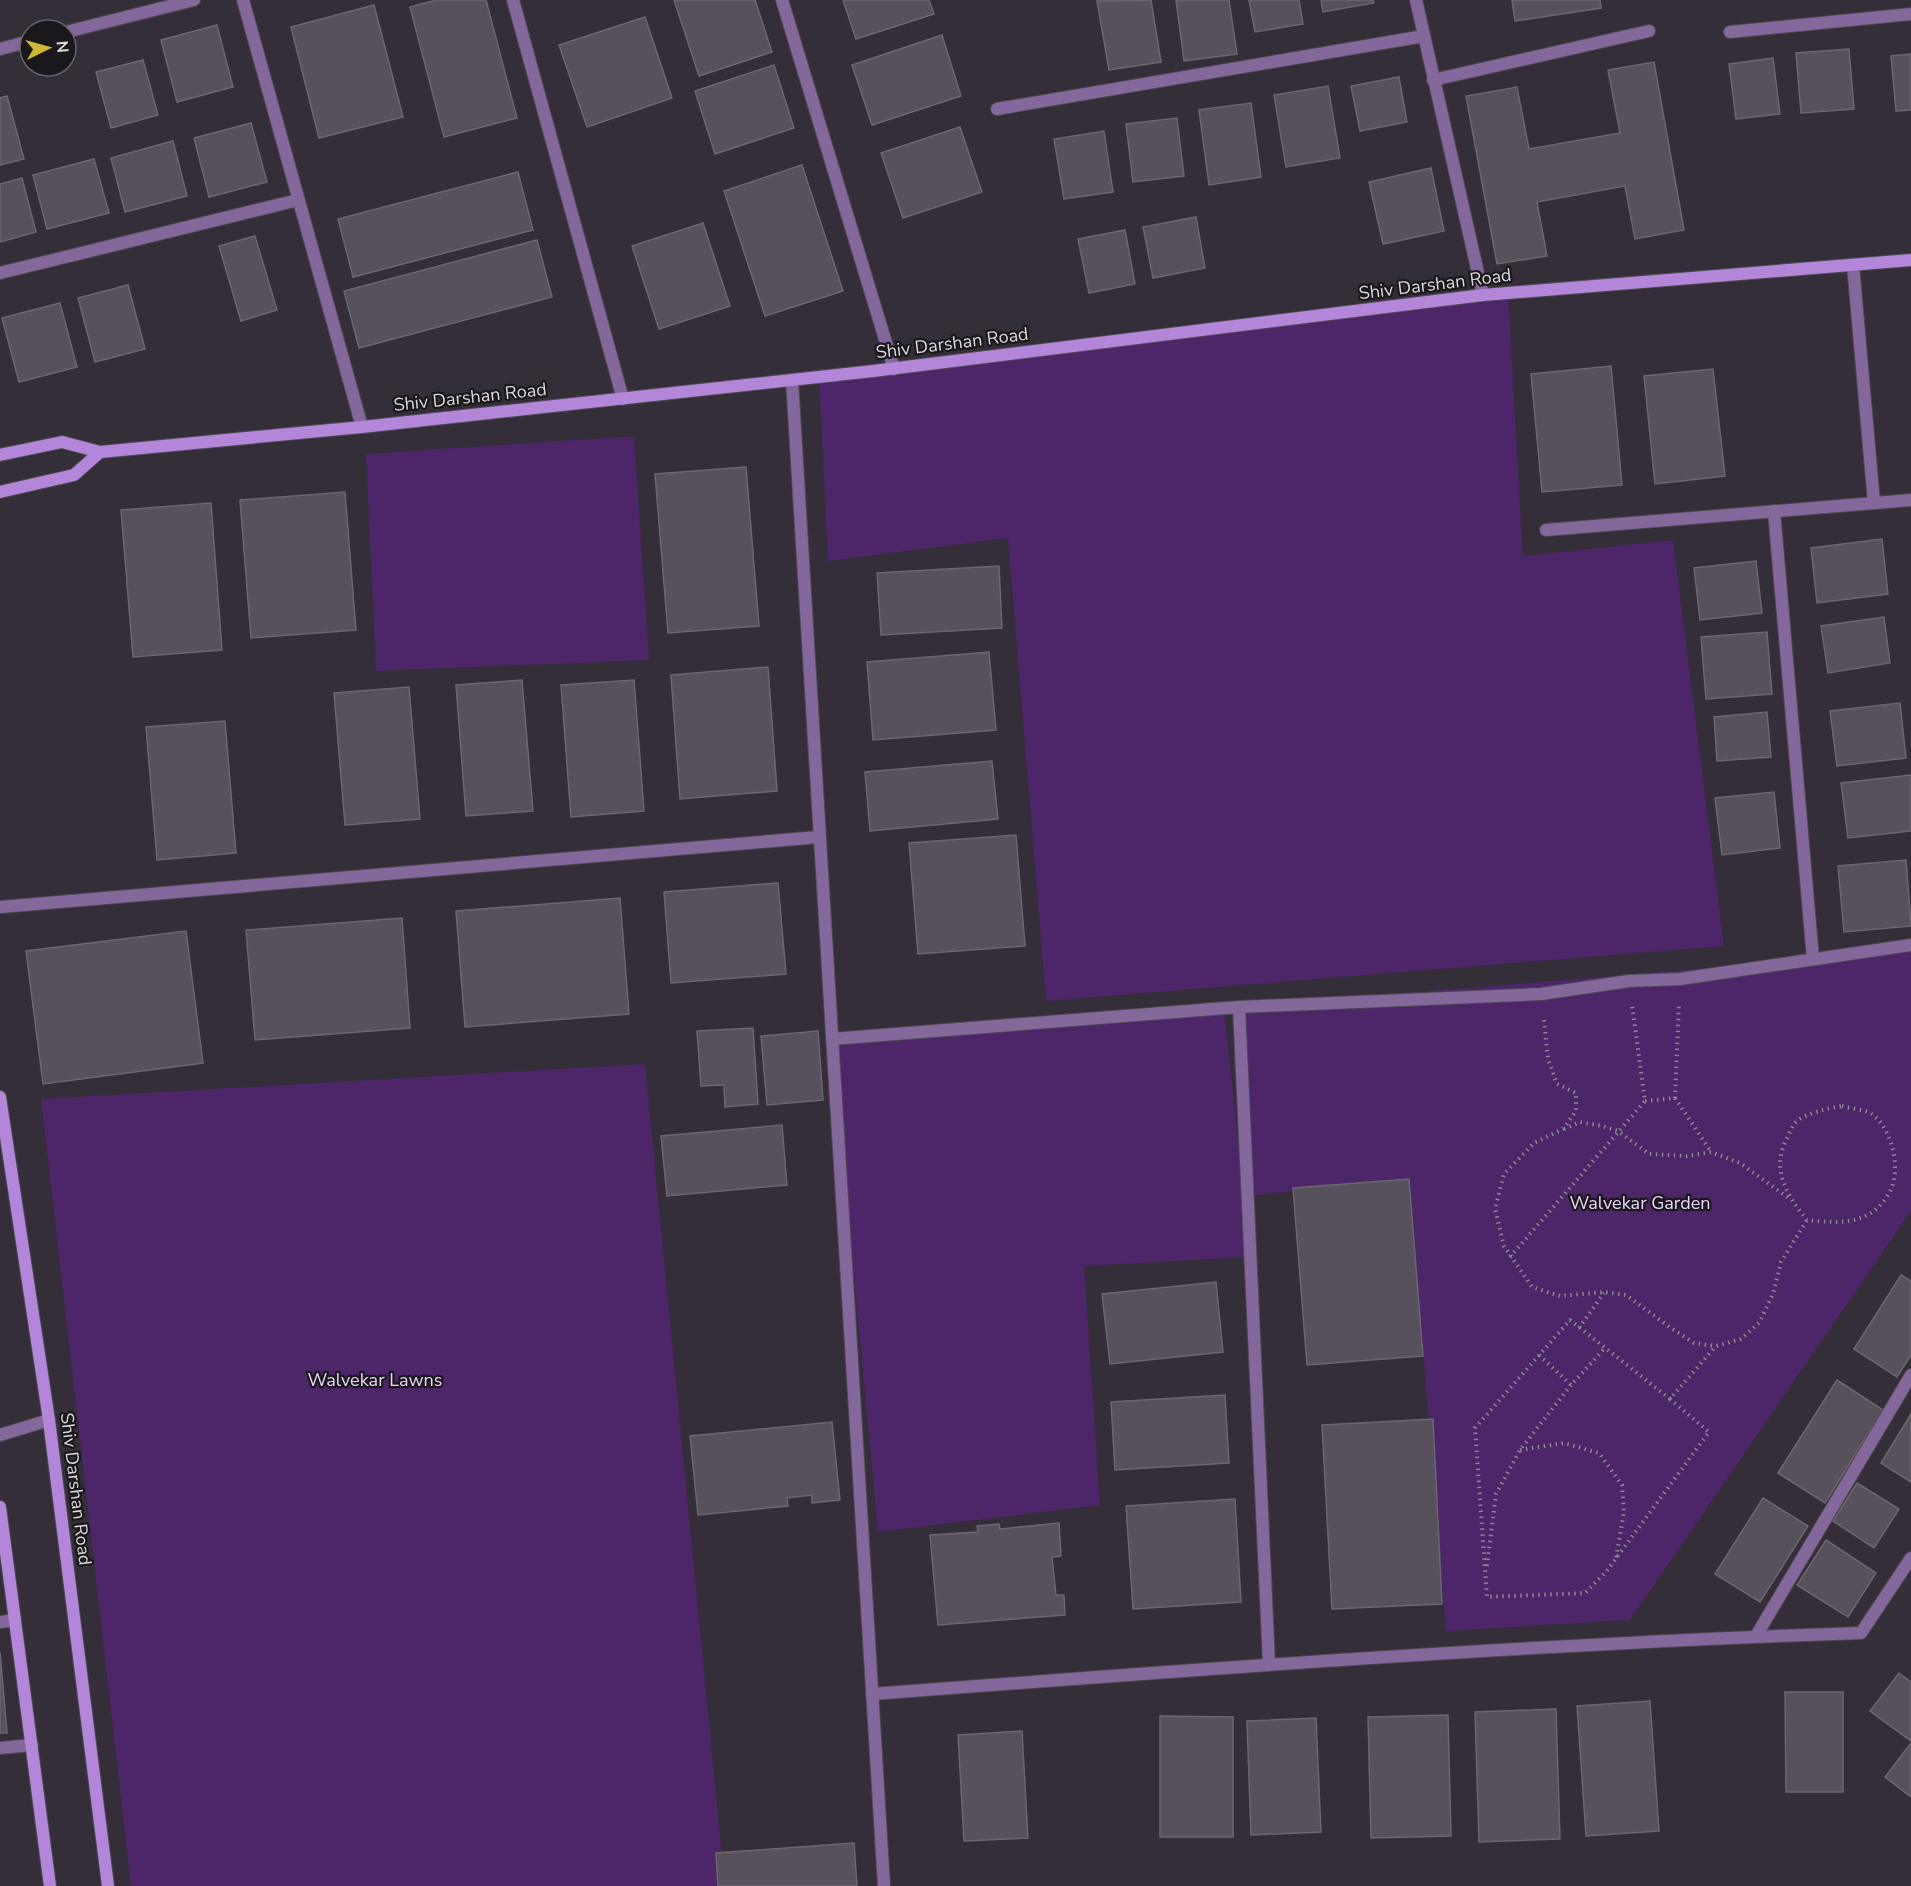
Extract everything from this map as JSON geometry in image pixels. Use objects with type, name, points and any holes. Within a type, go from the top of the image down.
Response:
[{"type":"street","points":[[78,29],[194,0]]},
{"type":"street","points":[[243,0],[362,427]]},
{"type":"street","points":[[513,0],[623,399]]},
{"type":"street","points":[[782,0],[894,369]]},
{"type":"street","points":[[1416,0],[1483,295]]},
{"type":"street","points":[[1731,32],[1911,14]]},
{"type":"street","points":[[1433,80],[1649,31]]},
{"type":"street","points":[[997,109],[1424,36]]},
{"type":"street","points":[[0,49],[18,44]]},
{"type":"street","points":[[0,273],[298,200]]},
{"type":"street","name":"Shiv Darshan Road","points":[[0,455],[62,442],[100,452],[362,427],[894,369],[1483,295],[1911,260]]},
{"type":"street","points":[[1853,264],[1874,503]]},
{"type":"street","points":[[792,380],[884,1886]]},
{"type":"street","points":[[0,492],[74,475],[100,452]]},
{"type":"street","points":[[1546,530],[1911,500]]},
{"type":"street","points":[[1774,511],[1813,959]]},
{"type":"street","points":[[0,907],[819,837]]},
{"type":"street","points":[[832,1039],[1239,1007],[1541,994],[1629,981],[1680,979],[1911,945]]},
{"type":"street","points":[[1239,1007],[1269,1664]]},
{"type":"street","name":"Shiv Darshan Road","points":[[0,1097],[49,1420],[108,1886]]},
{"type":"street","points":[[1756,1636],[1911,1375]]},
{"type":"street","points":[[0,1435],[49,1420]]},
{"type":"street","points":[[0,1507],[50,1886]]},
{"type":"street","points":[[872,1694],[1269,1664],[1756,1636],[1862,1633],[1911,1558]]},
{"type":"street","points":[[0,1622],[15,1620]]},
{"type":"street","points":[[0,1748],[32,1745]]},
{"type":"path","points":[[1680,979],[1675,1098],[1711,1152]]},
{"type":"path","points":[[1629,981],[1645,1101]]},
{"type":"path","points":[[1541,994],[1551,1072],[1557,1084],[1576,1093],[1576,1111],[1563,1129]]},
{"type":"path","points":[[1510,1257],[1645,1101],[1675,1098]]},
{"type":"path","points":[[1842,1106],[1872,1114],[1885,1129],[1894,1154],[1894,1179],[1884,1201],[1869,1214],[1845,1221],[1807,1220],[1791,1200],[1782,1181],[1779,1159],[1784,1142],[1795,1122],[1821,1109],[1842,1106]]},
{"type":"path","points":[[1791,1200],[1740,1163],[1711,1152],[1677,1156],[1649,1154],[1618,1131],[1602,1125],[1580,1122],[1533,1143],[1504,1174],[1495,1209],[1504,1246],[1532,1287],[1560,1296],[1605,1292],[1626,1296],[1695,1343],[1716,1346],[1741,1339],[1759,1323],[1773,1294],[1781,1262],[1807,1220]]},
{"type":"path","points":[[1579,1328],[1605,1292]]},
{"type":"path","points":[[1570,1320],[1579,1328],[1709,1432],[1615,1559],[1585,1593],[1486,1597],[1475,1428],[1570,1320]]},
{"type":"path","points":[[1670,1399],[1716,1346]]},
{"type":"path","points":[[1486,1579],[1496,1494],[1520,1450],[1571,1385],[1605,1348]]},
{"type":"path","points":[[1539,1355],[1571,1385]]},
{"type":"path","points":[[1520,1450],[1564,1443],[1599,1453],[1622,1485],[1624,1512],[1615,1559]]},
{"type":"green space","points":[[1508,293],[1523,556],[1673,540],[1724,946],[1046,1001],[1008,538],[828,561],[819,377]]},
{"type":"green space","points":[[634,436],[649,660],[376,671],[366,454]]},
{"type":"green space","name":"Walvekar Garden","points":[[1911,945],[1911,1211],[1630,1620],[1446,1631],[1409,1179],[1248,1196],[1239,1007],[1813,959]]},
{"type":"green space","points":[[1224,1009],[1251,1257],[1084,1266],[1100,1505],[878,1532],[832,1039]]},
{"type":"green space","name":"Walvekar Lawns","points":[[645,1064],[725,1886],[131,1886],[41,1099]]},
{"type":"building","points":[[436,0],[486,0],[517,118],[444,137],[410,7]]},
{"type":"building","points":[[674,0],[755,0],[772,52],[699,76]]},
{"type":"building","points":[[843,0],[929,0],[934,14],[856,39]]},
{"type":"building","points":[[1151,0],[1161,62],[1109,70],[1097,1]]},
{"type":"building","points":[[1176,0],[1229,0],[1237,54],[1184,61]]},
{"type":"building","points":[[1249,0],[1299,0],[1303,24],[1255,32]]},
{"type":"building","points":[[1321,0],[1373,0],[1374,3],[1323,12]]},
{"type":"building","points":[[1512,0],[1600,0],[1601,8],[1515,21]]},
{"type":"building","points":[[374,5],[403,117],[319,138],[291,27]]},
{"type":"building","points":[[645,17],[672,98],[587,127],[559,45]]},
{"type":"building","points":[[217,25],[233,87],[177,102],[161,40]]},
{"type":"building","points":[[942,35],[961,96],[872,125],[852,65]]},
{"type":"building","points":[[1849,49],[1854,109],[1801,113],[1796,53]]},
{"type":"building","points":[[1911,54],[1911,110],[1896,111],[1891,56]]},
{"type":"building","points":[[1773,58],[1780,114],[1736,119],[1729,64]]},
{"type":"building","points":[[143,60],[158,115],[111,128],[96,72]]},
{"type":"building","points":[[1654,62],[1684,230],[1635,239],[1625,186],[1537,202],[1547,256],[1497,264],[1466,96],[1517,87],[1529,149],[1620,133],[1608,70]]},
{"type":"building","points":[[774,65],[794,128],[715,154],[695,91]]},
{"type":"building","points":[[1399,77],[1407,122],[1360,131],[1351,86]]},
{"type":"building","points":[[1328,86],[1340,158],[1286,167],[1274,95]]},
{"type":"building","points":[[7,96],[24,159],[0,165],[0,98]]},
{"type":"building","points":[[1251,103],[1261,177],[1209,185],[1199,110]]},
{"type":"building","points":[[1177,118],[1184,176],[1133,182],[1126,124]]},
{"type":"building","points":[[251,123],[267,182],[209,197],[194,138]]},
{"type":"building","points":[[960,127],[982,192],[903,218],[881,153]]},
{"type":"building","points":[[1104,131],[1113,192],[1064,199],[1054,139]]},
{"type":"building","points":[[173,141],[187,196],[125,212],[111,158]]},
{"type":"building","points":[[94,159],[109,213],[47,229],[33,175]]},
{"type":"building","points":[[802,165],[843,291],[765,316],[724,191]]},
{"type":"building","points":[[1431,168],[1444,231],[1383,244],[1369,182]]},
{"type":"building","points":[[518,172],[533,230],[353,277],[338,219]]},
{"type":"building","points":[[22,178],[36,232],[0,242],[0,184]]},
{"type":"building","points":[[1196,217],[1205,268],[1153,278],[1143,227]]},
{"type":"building","points":[[703,223],[730,306],[659,329],[632,246]]},
{"type":"building","points":[[1125,230],[1135,284],[1089,293],[1078,239]]},
{"type":"building","points":[[255,236],[277,310],[241,321],[219,246]]},
{"type":"building","points":[[537,240],[552,297],[359,348],[344,291]]},
{"type":"building","points":[[128,285],[145,349],[95,362],[78,298]]},
{"type":"building","points":[[60,303],[77,367],[19,382],[2,318]]},
{"type":"building","points":[[1611,366],[1622,485],[1542,492],[1531,374]]},
{"type":"building","points":[[1713,369],[1725,476],[1655,484],[1644,376]]},
{"type":"building","points":[[746,467],[759,626],[668,633],[655,474]]},
{"type":"building","points":[[345,492],[356,630],[251,638],[240,500]]},
{"type":"building","points":[[211,503],[222,650],[133,657],[121,510]]},
{"type":"building","points":[[1882,539],[1888,594],[1817,603],[1811,548]]},
{"type":"building","points":[[1756,561],[1762,613],[1700,620],[1694,568]]},
{"type":"building","points":[[999,566],[1002,628],[881,635],[877,573]]},
{"type":"building","points":[[1884,617],[1890,663],[1828,673],[1821,626]]},
{"type":"building","points":[[1767,632],[1772,694],[1706,699],[1701,637]]},
{"type":"building","points":[[989,652],[996,730],[873,740],[867,662]]},
{"type":"building","points":[[768,667],[777,791],[680,799],[671,675]]},
{"type":"building","points":[[522,680],[533,811],[466,816],[456,685]]},
{"type":"building","points":[[634,680],[644,811],[571,817],[561,685]]},
{"type":"building","points":[[409,687],[420,819],[345,825],[334,693]]},
{"type":"building","points":[[1900,703],[1906,758],[1837,766],[1830,711]]},
{"type":"building","points":[[1767,712],[1771,757],[1717,761],[1714,717]]},
{"type":"building","points":[[225,721],[236,853],[157,860],[146,727]]},
{"type":"building","points":[[992,761],[998,819],[870,831],[865,772]]},
{"type":"building","points":[[1911,775],[1911,831],[1848,838],[1841,783]]},
{"type":"building","points":[[1774,792],[1780,848],[1722,855],[1715,798]]},
{"type":"building","points":[[1016,835],[1025,946],[918,954],[909,843]]},
{"type":"building","points":[[1906,860],[1911,926],[1844,932],[1838,866]]},
{"type":"building","points":[[778,883],[786,974],[671,983],[664,892]]},
{"type":"building","points":[[620,898],[629,1014],[465,1027],[456,911]]},
{"type":"building","points":[[402,918],[410,1028],[255,1040],[246,930]]},
{"type":"building","points":[[186,931],[203,1063],[43,1084],[26,951]]},
{"type":"building","points":[[753,1028],[758,1104],[725,1107],[724,1085],[701,1086],[697,1031]]},
{"type":"building","points":[[818,1031],[823,1100],[767,1105],[761,1036]]},
{"type":"building","points":[[782,1125],[787,1185],[667,1196],[661,1136]]},
{"type":"building","points":[[1409,1179],[1423,1356],[1307,1365],[1293,1188]]},
{"type":"building","points":[[1901,1275],[1911,1281],[1911,1355],[1897,1377],[1854,1349]]},
{"type":"building","points":[[1216,1282],[1223,1352],[1110,1364],[1102,1294]]},
{"type":"building","points":[[1837,1380],[1883,1410],[1825,1503],[1778,1473]]},
{"type":"building","points":[[1225,1395],[1229,1463],[1115,1470],[1111,1402]]},
{"type":"building","points":[[1911,1414],[1911,1482],[1881,1463]]},
{"type":"building","points":[[1433,1419],[1442,1604],[1332,1609],[1322,1425]]},
{"type":"building","points":[[832,1422],[840,1500],[812,1503],[812,1495],[787,1498],[788,1506],[698,1515],[690,1436]]},
{"type":"building","points":[[1857,1483],[1899,1509],[1874,1548],[1833,1521]]},
{"type":"building","points":[[1763,1498],[1808,1526],[1760,1602],[1715,1574]]},
{"type":"building","points":[[1235,1499],[1241,1602],[1133,1609],[1126,1506]]},
{"type":"building","points":[[1059,1523],[1061,1556],[1052,1557],[1056,1595],[1064,1595],[1065,1615],[938,1625],[930,1535],[978,1532],[977,1526],[999,1524],[1000,1529]]},
{"type":"building","points":[[1826,1540],[1876,1573],[1848,1617],[1797,1585]]},
{"type":"building","points":[[0,1652],[7,1733],[0,1733]]},
{"type":"building","points":[[1899,1673],[1911,1682],[1911,1741],[1870,1711]]},
{"type":"building","points":[[1785,1692],[1843,1692],[1843,1792],[1786,1792]]},
{"type":"building","points":[[1650,1701],[1659,1831],[1586,1836],[1577,1706]]},
{"type":"building","points":[[1556,1709],[1560,1839],[1479,1842],[1475,1712]]},
{"type":"building","points":[[1448,1715],[1451,1836],[1371,1838],[1368,1717]]},
{"type":"building","points":[[1160,1716],[1233,1717],[1233,1837],[1160,1837]]},
{"type":"building","points":[[1316,1718],[1321,1832],[1251,1835],[1247,1721]]},
{"type":"building","points":[[1022,1731],[1028,1838],[964,1841],[958,1735]]},
{"type":"building","points":[[1911,1743],[1911,1797],[1885,1777]]},
{"type":"building","points":[[854,1843],[857,1886],[718,1886],[716,1853]]}]
